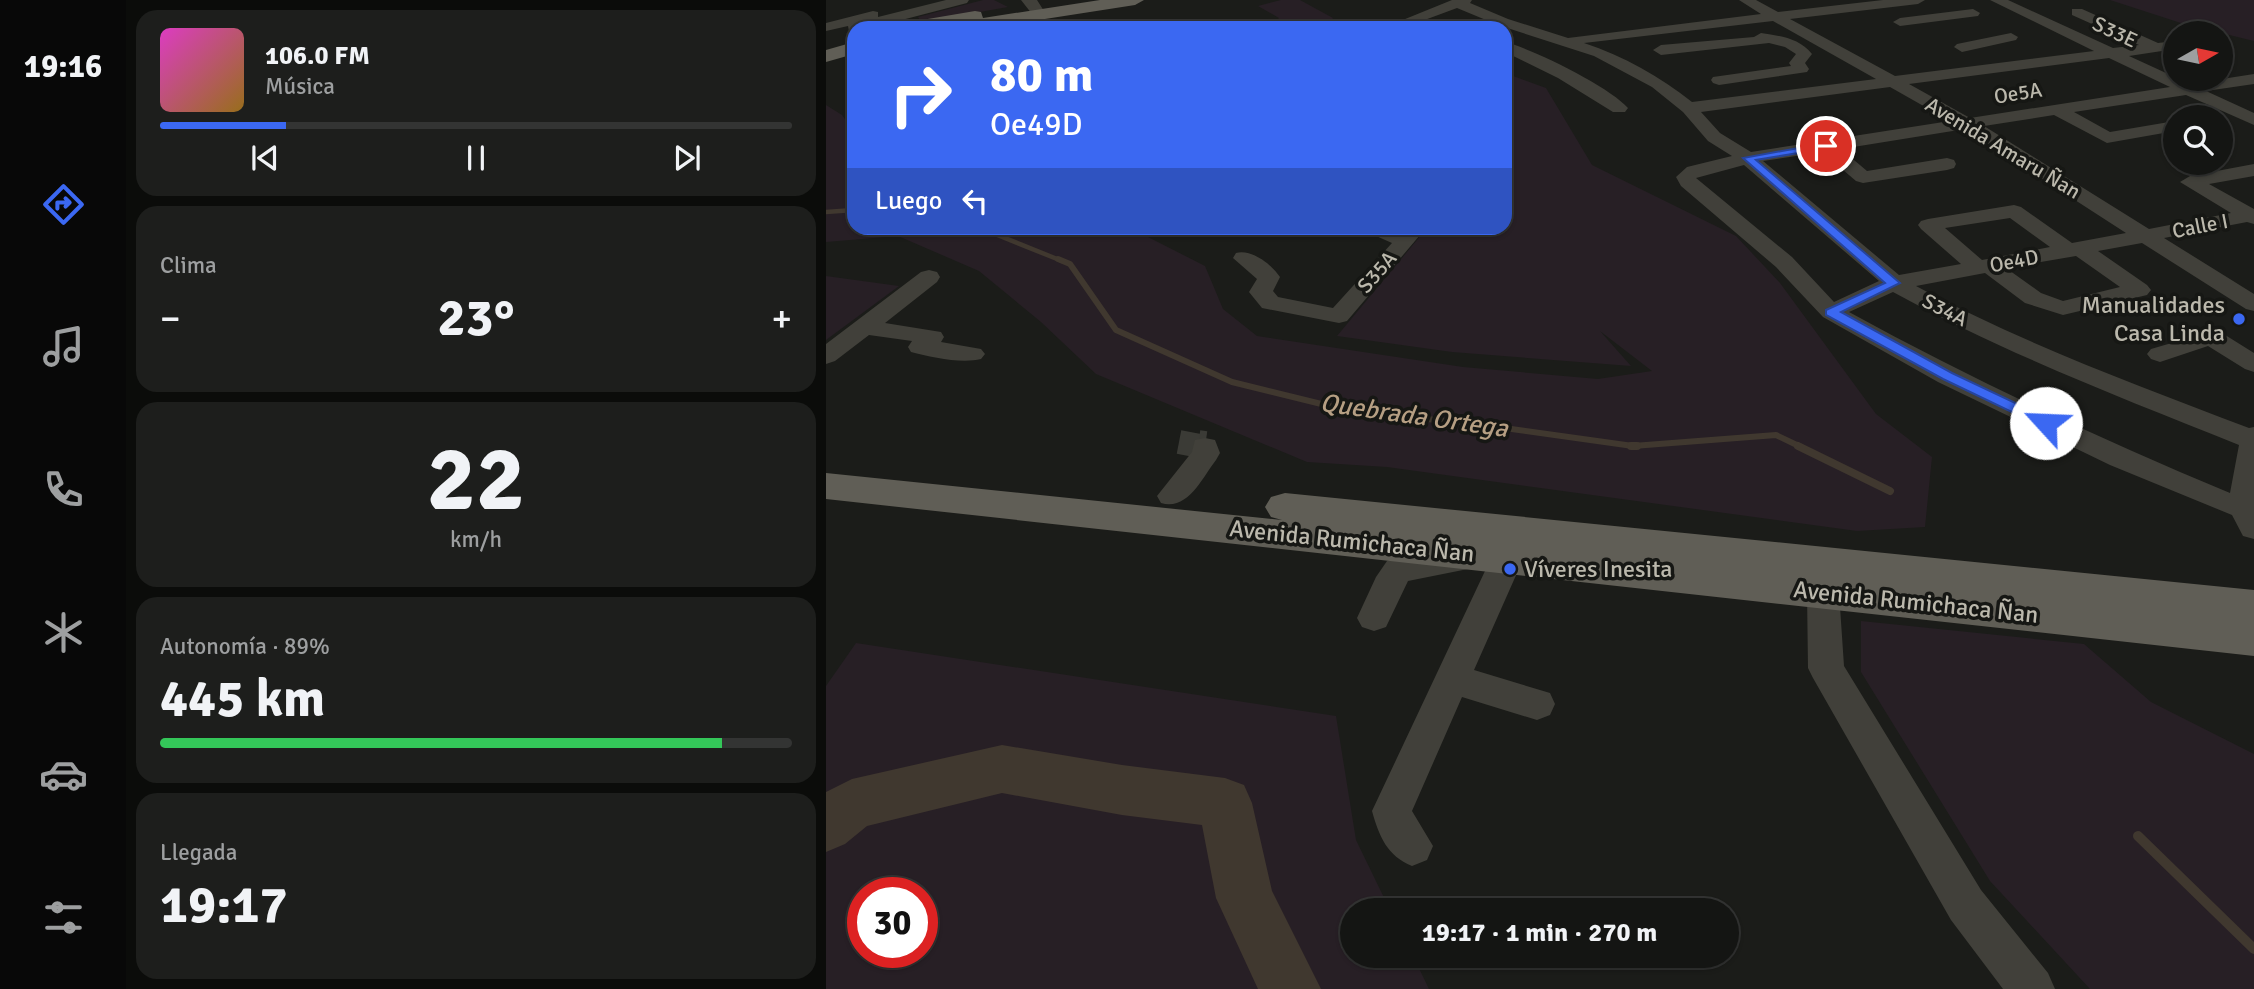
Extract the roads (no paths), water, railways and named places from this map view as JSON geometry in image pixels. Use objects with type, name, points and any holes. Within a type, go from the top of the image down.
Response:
[{"type":"main road","points":[[946,21],[1034,4],[1085,0]]},
{"type":"main road","points":[[997,21],[1135,0]]},
{"type":"main road","name":"Avenida Rumichaca Ñan","points":[[826,460],[1172,496],[1504,548],[1824,592],[2254,638]]},
{"type":"main road","name":"Avenida Rumichaca Ñan","points":[[826,486],[1504,548],[2254,607]]},
{"type":"street","points":[[849,21],[930,0]]},
{"type":"street","points":[[881,21],[962,0]]},
{"type":"street","points":[[962,21],[1034,4],[1109,0]]},
{"type":"street","name":"Avenida Amaru Ñan","points":[[1746,0],[1968,124],[2254,304]]},
{"type":"street","points":[[1569,41],[1918,0]]},
{"type":"street","points":[[1928,0],[1956,15]]},
{"type":"street","name":"S33E","points":[[1997,0],[2163,78]]},
{"type":"street","points":[[826,17],[883,2]]},
{"type":"street","points":[[1409,21],[1462,2]]},
{"type":"street","name":"S34A","points":[[1462,2],[1501,21]]},
{"type":"street","points":[[2077,12],[2155,47]]},
{"type":"street","points":[[1927,37],[1900,22],[1973,13]]},
{"type":"street","points":[[1719,80],[1801,69],[1797,63],[1804,54],[1802,50],[1789,43],[1761,37],[1735,21]]},
{"type":"street","points":[[826,27],[847,22]]},
{"type":"street","points":[[1988,24],[2011,37],[1962,47],[1995,69]]},
{"type":"street","name":"S34A","points":[[1512,25],[1569,41],[1623,64],[1658,84],[1689,108],[1714,137],[1748,158],[1888,286],[2094,377],[2253,438]]},
{"type":"street","points":[[826,35],[847,30]]},
{"type":"street","points":[[1512,44],[1541,33]]},
{"type":"street","points":[[1661,50],[1763,42],[1761,37]]},
{"type":"street","points":[[1689,108],[2163,46]]},
{"type":"street","points":[[1512,50],[1557,68],[1619,108]]},
{"type":"street","name":"Oe5A","points":[[2233,83],[2253,80]]},
{"type":"street","name":"Oe5A","points":[[1823,304],[1784,262],[1688,182],[1686,177],[1689,173],[1748,158],[2182,91]]},
{"type":"street","name":"S33E","points":[[2191,91],[2254,120]]},
{"type":"street","points":[[2126,99],[2163,119]]},
{"type":"street","points":[[2057,110],[2107,138],[2163,127]]},
{"type":"street","points":[[1826,146],[1863,177],[1947,164],[1904,134]]},
{"type":"street","points":[[2253,216],[2190,181],[2254,170]]},
{"type":"street","points":[[2014,211],[2139,290],[2063,308],[2053,307],[1984,267],[1928,225],[2014,211]]},
{"type":"street","name":"Calle I","points":[[2147,236],[2253,216]]},
{"type":"street","name":"S35A","points":[[1244,258],[1269,277],[1261,292],[1264,300],[1339,316],[1409,235]]},
{"type":"street","name":"Oe4D","points":[[1823,304],[1888,286],[2147,236]]},
{"type":"street","points":[[826,356],[929,277]]},
{"type":"street","points":[[1823,304],[1947,376],[2120,458],[2225,503],[2249,518],[2253,438]]},
{"type":"street","points":[[865,327],[932,337],[920,347],[972,354]]},
{"type":"street","points":[[2160,354],[2213,338],[2254,364]]},
{"type":"street","points":[[1172,496],[1206,453],[1205,447]]},
{"type":"street","points":[[1374,618],[1392,577],[1398,570],[1504,548]]},
{"type":"street","points":[[1412,846],[1397,828],[1392,811],[1451,680],[1504,548]]},
{"type":"street","points":[[1824,592],[1825,668],[1966,905],[2032,989]]},
{"type":"street","points":[[1451,680],[1537,704]]},
{"type":"waterway","name":"Quebrada Ortega","points":[[826,212],[847,210]]},
{"type":"waterway","name":"Quebrada Ortega","points":[[997,235],[1062,261]]},
{"type":"waterway","name":"Quebrada Ortega","points":[[1058,259],[1070,264],[1116,330],[1232,382],[1354,412],[1468,423],[1633,446]]},
{"type":"waterway","name":"Quebrada Ortega","points":[[1633,446],[1776,435],[1801,447]]},
{"type":"waterway","name":"Quebrada Ortega","points":[[1798,446],[1890,491]]},
{"type":"waterway","points":[[826,826],[852,804],[1002,769],[1122,790],[1225,803],[1245,898],[1290,989]]},
{"type":"waterway","name":"Quebrada Ortega","points":[[2138,836],[2254,949]]},
{"type":"tunnel","points":[[1179,442],[1205,447],[1198,446]]},
{"type":"place","name":"Manualidades Casa Linda","points":[[2239,319]]},
{"type":"place","name":"Víveres Inesita","points":[[1510,569]]}]
